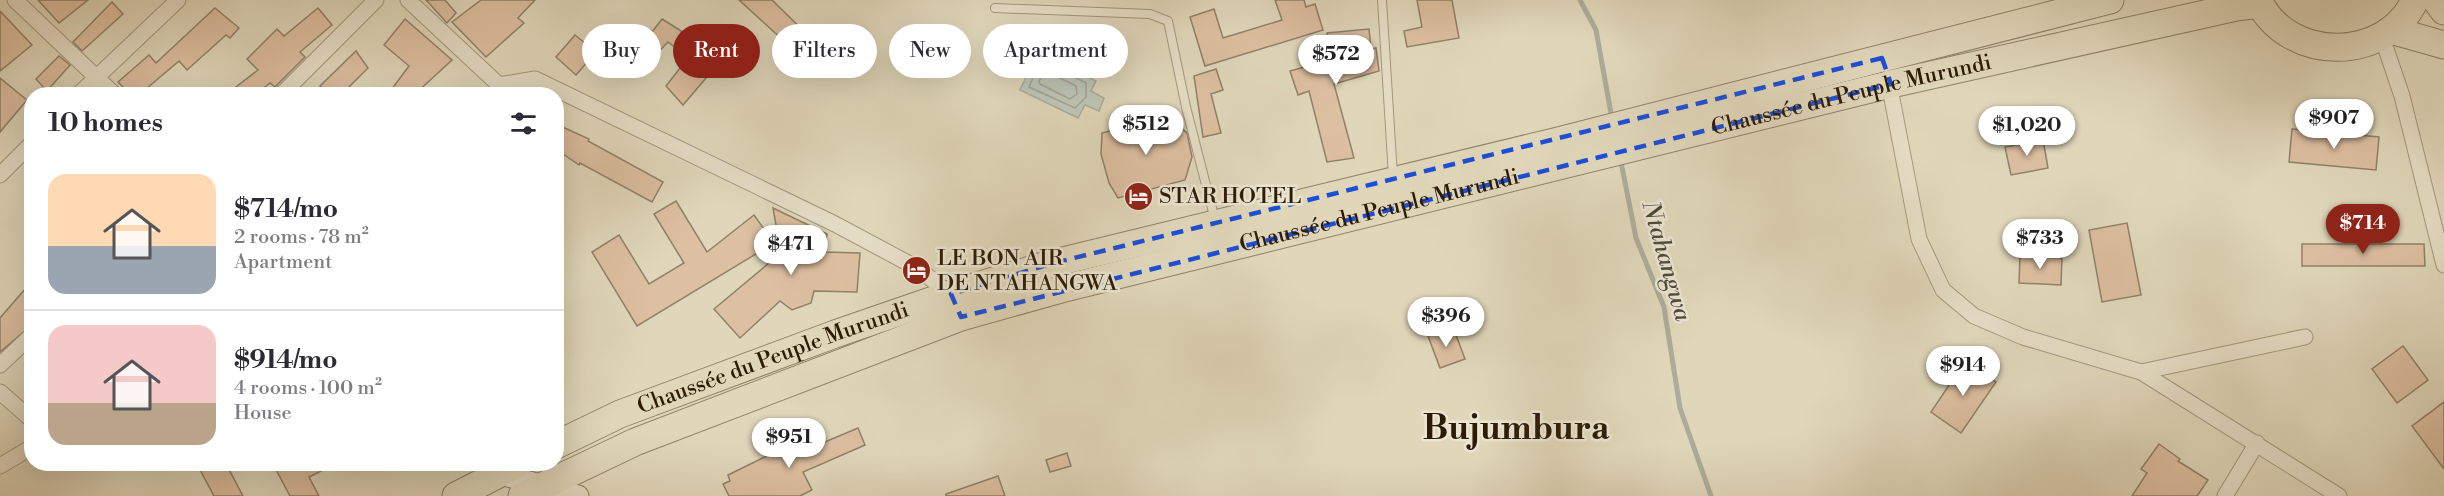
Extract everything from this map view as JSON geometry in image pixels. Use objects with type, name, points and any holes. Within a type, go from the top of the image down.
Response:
[{"type":"highway","name":"Chaussée du Peuple Murundi","points":[[1670,126],[1881,58],[2110,0]]},
{"type":"highway","points":[[2259,2],[2272,20],[2288,33],[2305,42],[2324,47],[2344,48],[2364,45],[2386,33],[2410,9],[2415,0]]},
{"type":"highway","points":[[2436,0],[2444,11]]},
{"type":"highway","name":"Chaussée du Peuple Murundi","points":[[564,441],[620,414],[956,305],[1060,289],[1558,154],[1670,126],[1891,84],[2259,2]]},
{"type":"highway","points":[[2386,33],[2444,45]]},
{"type":"highway","name":"Chaussée du Peuple Murundi","points":[[533,490],[634,442],[1050,264],[1394,181],[1558,154]]},
{"type":"highway","points":[[456,496],[502,471]]},
{"type":"street","points":[[15,0],[107,87]]},
{"type":"street","points":[[86,87],[178,0]]},
{"type":"street","points":[[289,87],[376,0]]},
{"type":"street","points":[[408,0],[491,87]]},
{"type":"street","points":[[2386,33],[2444,265]]},
{"type":"street","points":[[1881,58],[1891,84],[1919,239],[1943,290],[1974,316],[2023,337],[2140,372],[2339,496]]},
{"type":"street","points":[[505,87],[535,79],[552,87]]},
{"type":"street","points":[[564,93],[835,224],[919,268],[956,305]]},
{"type":"street","points":[[0,175],[24,151]]},
{"type":"street","points":[[2140,372],[2305,336]]},
{"type":"street","points":[[0,365],[24,342]]},
{"type":"street","points":[[0,392],[24,413]]},
{"type":"street","points":[[2225,496],[2257,443]]},
{"type":"street","points":[[0,466],[24,452]]},
{"type":"street","points":[[511,471],[533,490],[578,496]]},
{"type":"lane","points":[[1382,0],[1394,181]]},
{"type":"lane","points":[[994,8],[1150,14],[1168,21],[1186,107],[1216,224]]},
{"type":"highlighted area","points":[[1882,58],[1891,84],[961,317],[951,294],[1050,264]]},
{"type":"water","points":[[1026,78],[1090,78],[1096,81],[1091,91],[1104,98],[1099,111],[1085,105],[1078,118],[1020,90]]},
{"type":"building","points":[[38,0],[88,0],[59,23]]},
{"type":"building","points":[[426,0],[445,0],[456,13],[447,23]]},
{"type":"building","points":[[481,0],[535,0],[518,18],[524,23],[486,57],[452,22]]},
{"type":"building","points":[[739,0],[772,0],[797,24],[772,24],[772,30]]},
{"type":"building","points":[[1275,0],[1304,0],[1306,7],[1315,4],[1323,30],[1205,66],[1190,17],[1214,9],[1223,38],[1282,20]]},
{"type":"building","points":[[1417,0],[1452,0],[1459,38],[1407,47],[1404,31],[1422,27]]},
{"type":"building","points":[[112,2],[123,14],[82,51],[73,42]]},
{"type":"building","points":[[215,8],[239,28],[230,38],[226,35],[187,70],[179,61],[148,87],[123,87],[118,82],[149,55],[156,63]]},
{"type":"building","points":[[318,8],[332,25],[300,52],[305,57],[275,87],[270,83],[265,87],[236,87],[258,70],[247,59],[277,29],[284,36]]},
{"type":"building","points":[[0,11],[32,45],[0,71]]},
{"type":"building","points":[[405,19],[452,60],[423,87],[393,87],[409,66],[384,45]]},
{"type":"building","points":[[662,19],[673,26],[673,46],[668,42],[661,49],[661,24],[658,24]]},
{"type":"building","points":[[1369,29],[1371,49],[1376,48],[1379,71],[1334,84],[1354,158],[1327,162],[1309,91],[1298,95],[1290,71],[1329,60],[1327,33]]},
{"type":"building","points":[[575,35],[582,41],[582,68],[576,75],[556,57]]},
{"type":"building","points":[[356,51],[368,68],[349,87],[320,86]]},
{"type":"building","points":[[59,56],[70,65],[51,87],[43,87],[36,79]]},
{"type":"building","points":[[1216,69],[1223,90],[1211,94],[1221,133],[1203,137],[1194,76]]},
{"type":"building","points":[[673,77],[706,78],[683,105],[666,86]]},
{"type":"building","points":[[0,78],[24,98],[24,104],[0,132]]},
{"type":"building","points":[[1167,115],[1187,133],[1192,157],[1185,180],[1118,198],[1109,183],[1101,154],[1102,133]]},
{"type":"building","points":[[564,128],[589,139],[588,141],[663,182],[652,202],[580,163],[579,165],[564,155]]},
{"type":"building","points":[[2292,129],[2379,137],[2376,170],[2289,162]]},
{"type":"building","points":[[2043,140],[2048,168],[2011,175],[2005,147]]},
{"type":"building","points":[[676,201],[707,252],[754,215],[774,243],[637,326],[592,252],[619,235],[649,284],[684,263],[654,214]]},
{"type":"building","points":[[773,208],[827,234],[824,252],[860,253],[857,292],[814,291],[811,303],[792,310],[780,301],[740,338],[714,309],[781,253]]},
{"type":"building","points":[[2127,223],[2141,295],[2102,302],[2089,230]]},
{"type":"building","points":[[2302,244],[2424,244],[2425,266],[2302,266]]},
{"type":"building","points":[[2020,256],[2062,258],[2061,285],[2019,283]]},
{"type":"building","points":[[24,290],[24,332],[0,352],[0,318]]},
{"type":"building","points":[[1453,327],[1465,359],[1440,368],[1428,336]]},
{"type":"building","points":[[2403,346],[2428,380],[2397,403],[2372,369]]},
{"type":"building","points":[[1965,361],[1996,382],[1961,433],[1931,412]]},
{"type":"building","points":[[2444,402],[2444,469],[2412,426]]},
{"type":"building","points":[[858,428],[865,445],[803,472],[812,490],[800,496],[729,496],[723,484],[730,481],[728,475],[789,445],[794,455]]},
{"type":"building","points":[[2159,444],[2180,459],[2178,461],[2208,480],[2197,496],[2132,496],[2147,473],[2141,469]]},
{"type":"building","points":[[1067,453],[1071,466],[1050,472],[1046,460]]},
{"type":"building","points":[[201,471],[230,471],[243,496],[214,496]]},
{"type":"building","points":[[277,471],[321,471],[309,477],[319,496],[290,496]]},
{"type":"building","points":[[998,476],[1005,496],[946,496],[946,494]]},
{"type":"waterway","name":"Ntahangwa","points":[[1580,0],[1596,30],[1612,119]]},
{"type":"waterway","name":"Ntahangwa","points":[[1620,157],[1636,238],[1664,307],[1680,408],[1711,496]]},
{"type":"place","name":"STAR HOTEL","points":[[1138,196]]},
{"type":"place","name":"LE BON AIR DE NTAHANGWA","points":[[916,271]]},
{"type":"district","name":"Bujumbura","points":[[1516,429]]}]
